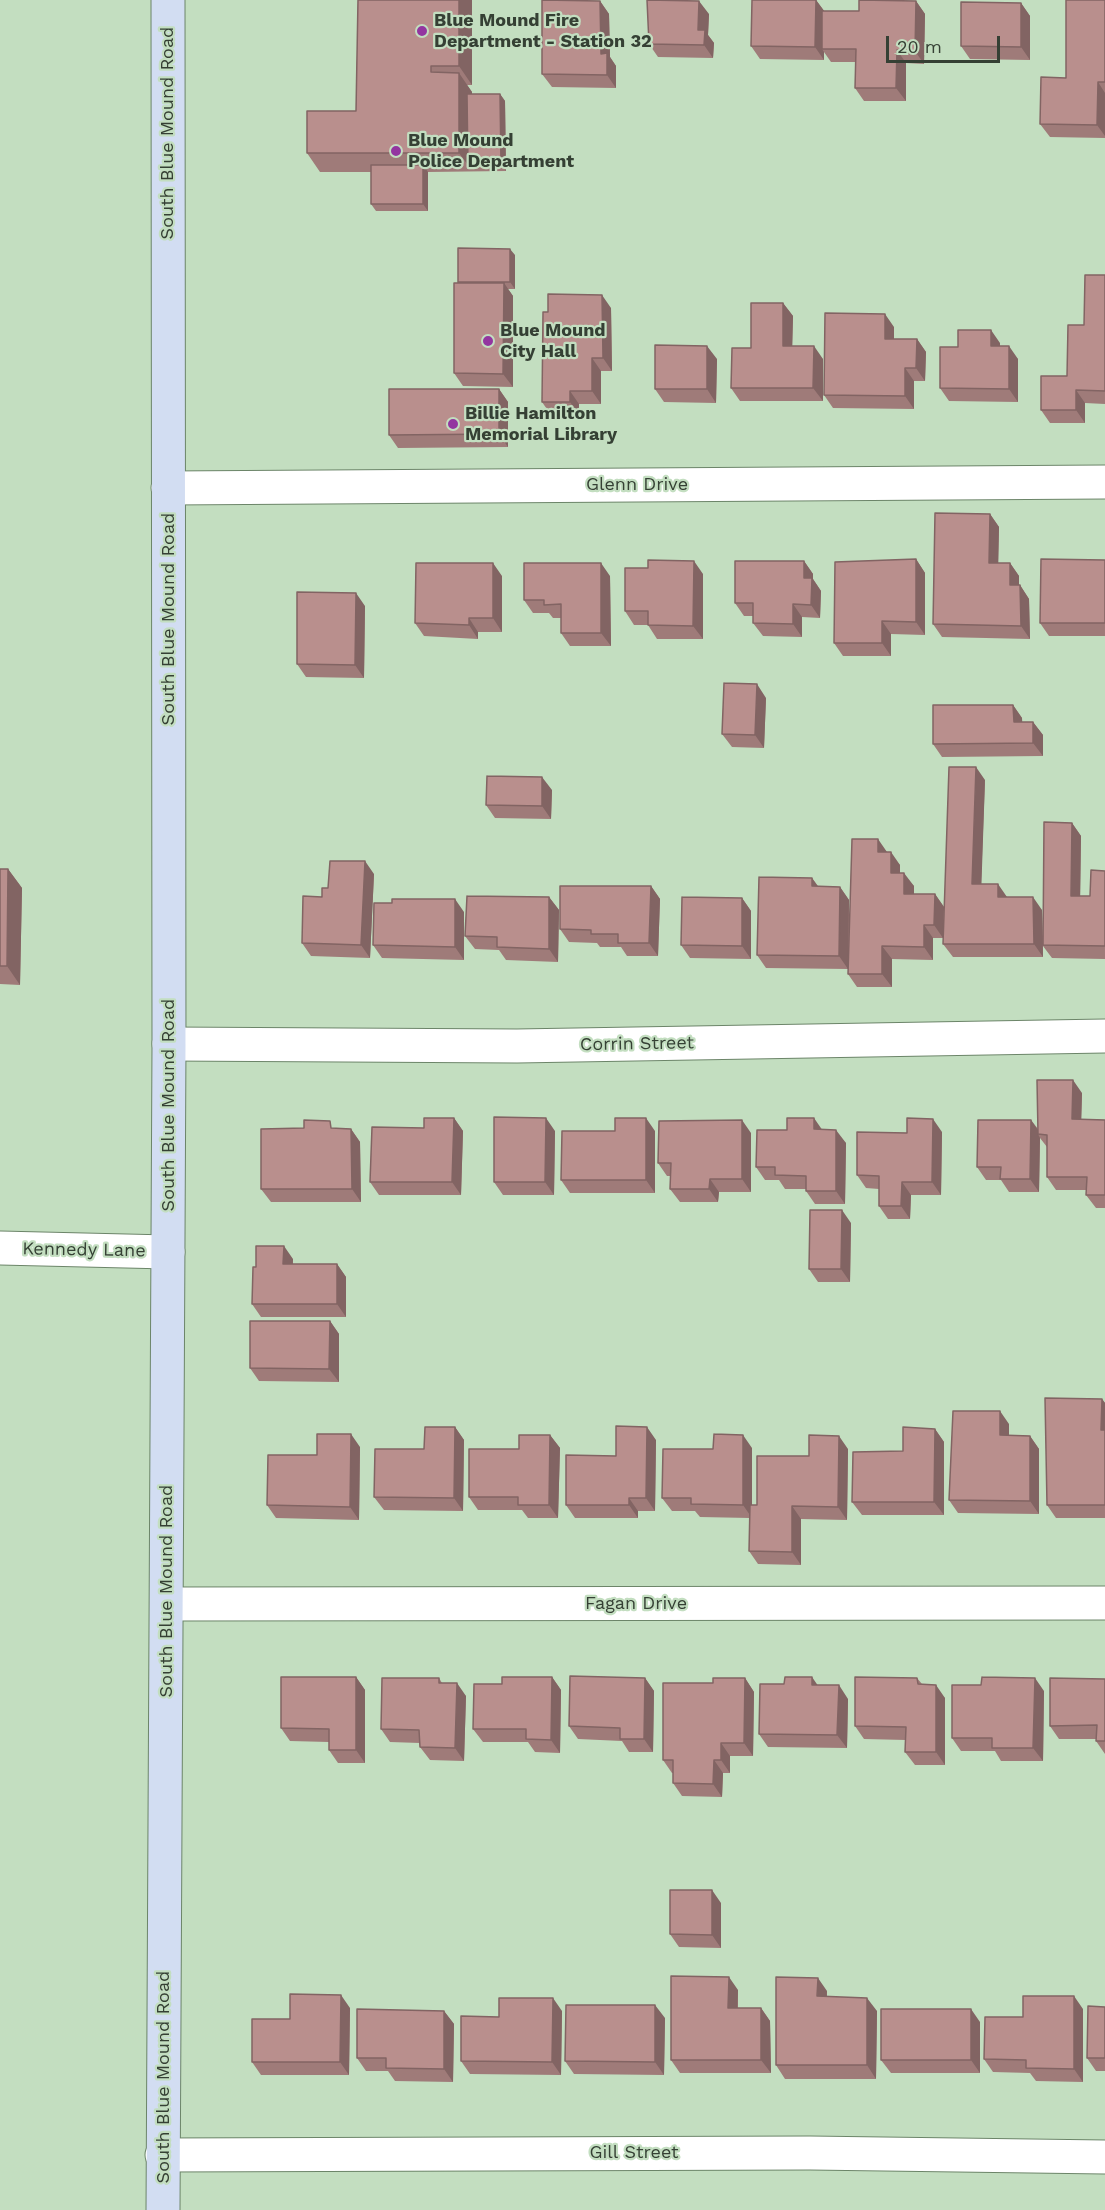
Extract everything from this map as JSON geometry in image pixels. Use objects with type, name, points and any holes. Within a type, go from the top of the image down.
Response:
[{"type":"main road","name":"South Blue Mound Road","points":[[163,2210],[169,1044],[168,0]]},
{"type":"street","name":"Glenn Drive","points":[[168,488],[1105,482]]},
{"type":"street","name":"Corrin Street","points":[[169,1044],[517,1046],[1105,1036]]},
{"type":"street","name":"Kennedy Lane","points":[[0,1248],[168,1252]]},
{"type":"street","name":"Fagan Drive","points":[[167,1604],[1105,1603]]},
{"type":"street","name":"Gill Street","points":[[162,2155],[810,2153],[1105,2157]]},
{"type":"building","points":[[358,0],[459,0],[459,66],[431,66],[431,72],[459,73],[459,153],[307,153],[307,111],[356,111]]},
{"type":"building","points":[[542,0],[600,1],[601,54],[607,53],[607,75],[542,74]]},
{"type":"building","points":[[647,0],[699,1],[698,30],[705,30],[704,45],[649,44]]},
{"type":"building","points":[[752,0],[816,0],[815,47],[751,46]]},
{"type":"building","points":[[859,0],[916,1],[915,51],[897,50],[896,88],[855,88],[856,49],[822,49],[822,11],[859,11]]},
{"type":"building","points":[[1066,0],[1105,0],[1105,82],[1098,82],[1097,125],[1040,124],[1041,77],[1066,78]]},
{"type":"building","points":[[961,2],[1021,3],[1021,47],[961,46]]},
{"type":"building","points":[[467,94],[500,94],[501,164],[468,165]]},
{"type":"building","points":[[371,165],[423,165],[423,204],[371,204]]},
{"type":"building","points":[[458,248],[510,249],[510,282],[458,282]]},
{"type":"building","points":[[1085,275],[1105,275],[1105,391],[1076,390],[1076,410],[1041,410],[1041,376],[1067,376],[1068,325],[1084,325]]},
{"type":"building","name":"Blue Mound City Hall","points":[[454,283],[504,283],[503,374],[454,373]]},
{"type":"building","points":[[548,294],[602,295],[603,358],[592,358],[592,391],[570,391],[570,402],[542,402],[543,312],[548,312]]},
{"type":"building","points":[[751,303],[783,303],[783,346],[814,346],[813,388],[731,388],[732,348],[751,348]]},
{"type":"building","points":[[825,313],[885,314],[885,339],[917,339],[916,368],[905,368],[905,396],[824,395]]},
{"type":"building","points":[[958,330],[991,330],[991,346],[1009,346],[1009,389],[940,388],[940,347],[958,347]]},
{"type":"building","points":[[655,345],[707,346],[707,389],[655,389]]},
{"type":"building","name":"Billie Hamilton Memorial Library","points":[[389,389],[499,389],[499,434],[389,435]]},
{"type":"building","points":[[935,513],[990,514],[989,563],[1010,563],[1010,585],[1020,585],[1021,626],[933,624]]},
{"type":"building","points":[[916,559],[916,622],[882,621],[882,643],[834,643],[835,562]]},
{"type":"building","points":[[1041,559],[1105,560],[1105,623],[1040,623]]},
{"type":"building","points":[[648,560],[694,561],[693,626],[648,625],[648,611],[625,611],[625,568],[648,568]]},
{"type":"building","points":[[735,561],[804,561],[804,578],[812,578],[811,605],[793,604],[793,624],[753,623],[753,603],[735,603]]},
{"type":"building","points":[[416,563],[493,563],[493,618],[469,618],[469,625],[415,623]]},
{"type":"building","points":[[524,563],[601,563],[601,633],[561,633],[561,604],[544,605],[544,600],[524,600]]},
{"type":"building","points":[[297,592],[356,593],[355,665],[297,664]]},
{"type":"building","points":[[724,683],[757,684],[755,735],[722,734]]},
{"type":"building","points":[[933,705],[1013,705],[1014,722],[1033,722],[1033,743],[933,744]]},
{"type":"building","points":[[949,767],[976,767],[972,884],[998,884],[998,897],[1033,897],[1034,944],[943,944]]},
{"type":"building","points":[[487,776],[542,777],[542,806],[486,805]]},
{"type":"building","points":[[1044,822],[1072,823],[1071,896],[1090,896],[1091,870],[1105,871],[1105,946],[1043,945]]},
{"type":"building","points":[[852,839],[878,839],[878,852],[891,852],[891,873],[904,873],[904,894],[935,894],[934,925],[924,925],[924,947],[882,946],[882,974],[848,974]]},
{"type":"building","points":[[330,861],[365,861],[361,945],[302,943],[303,896],[322,897],[322,888],[328,888]]},
{"type":"building","points":[[0,869],[8,869],[7,966],[0,966]]},
{"type":"building","points":[[759,877],[812,878],[812,886],[840,887],[839,956],[757,955]]},
{"type":"building","points":[[560,886],[651,886],[649,943],[618,943],[618,934],[591,934],[591,930],[560,929]]},
{"type":"building","points":[[467,896],[549,897],[549,949],[497,947],[497,937],[465,936]]},
{"type":"building","points":[[682,897],[742,898],[742,946],[681,945]]},
{"type":"building","points":[[392,899],[455,899],[455,947],[373,945],[374,903],[392,903]]},
{"type":"building","points":[[1037,1080],[1073,1080],[1072,1119],[1105,1120],[1105,1195],[1086,1195],[1087,1177],[1047,1177],[1047,1135],[1038,1134]]},
{"type":"building","points":[[494,1117],[546,1118],[545,1182],[494,1182]]},
{"type":"building","points":[[424,1118],[454,1118],[452,1182],[370,1182],[372,1127],[424,1128]]},
{"type":"building","points":[[615,1118],[646,1118],[646,1180],[561,1180],[562,1131],[615,1131]]},
{"type":"building","points":[[787,1118],[814,1118],[814,1129],[836,1130],[836,1191],[806,1191],[806,1176],[775,1175],[775,1167],[756,1167],[757,1130],[787,1130]]},
{"type":"building","points":[[907,1118],[933,1119],[932,1182],[902,1182],[901,1206],[879,1206],[879,1176],[857,1175],[857,1132],[907,1133]]},
{"type":"building","points":[[304,1120],[330,1121],[331,1128],[351,1129],[352,1189],[261,1189],[261,1129],[304,1128]]},
{"type":"building","points":[[742,1120],[742,1179],[710,1179],[709,1189],[670,1189],[671,1163],[658,1163],[659,1121]]},
{"type":"building","points":[[978,1120],[1031,1120],[1030,1179],[1000,1179],[1001,1167],[977,1167]]},
{"type":"building","points":[[810,1210],[842,1210],[841,1269],[809,1269]]},
{"type":"building","points":[[256,1246],[284,1246],[283,1264],[337,1264],[337,1304],[252,1304]]},
{"type":"building","points":[[250,1321],[330,1321],[329,1369],[250,1368]]},
{"type":"building","points":[[1045,1398],[1102,1399],[1101,1430],[1105,1430],[1105,1505],[1047,1505]]},
{"type":"building","points":[[953,1411],[1000,1411],[1000,1435],[1030,1436],[1030,1501],[949,1500]]},
{"type":"building","points":[[616,1426],[647,1427],[646,1498],[629,1498],[629,1505],[566,1505],[566,1455],[616,1456]]},
{"type":"building","points":[[425,1427],[455,1427],[454,1498],[374,1497],[375,1449],[424,1449]]},
{"type":"building","points":[[903,1427],[935,1429],[934,1502],[852,1502],[853,1452],[903,1451]]},
{"type":"building","points":[[317,1434],[351,1434],[350,1507],[267,1505],[268,1455],[317,1455]]},
{"type":"building","points":[[714,1434],[743,1435],[743,1505],[691,1504],[691,1498],[662,1498],[663,1449],[713,1449]]},
{"type":"building","points":[[519,1435],[550,1435],[549,1505],[518,1505],[518,1497],[469,1497],[469,1449],[519,1449]]},
{"type":"building","points":[[809,1435],[839,1436],[838,1507],[792,1506],[792,1552],[749,1551],[750,1505],[757,1505],[757,1456],[809,1456]]},
{"type":"building","points":[[570,1676],[645,1678],[644,1739],[620,1739],[620,1728],[569,1726]]},
{"type":"building","points":[[281,1677],[356,1677],[356,1750],[329,1750],[329,1729],[281,1728]]},
{"type":"building","points":[[502,1677],[552,1677],[551,1740],[526,1739],[526,1729],[473,1729],[474,1684],[502,1684]]},
{"type":"building","points":[[785,1677],[812,1677],[812,1685],[839,1685],[837,1735],[759,1734],[760,1684],[784,1684]]},
{"type":"building","points":[[855,1677],[917,1678],[918,1684],[936,1685],[936,1752],[905,1752],[906,1727],[855,1726]]},
{"type":"building","points":[[982,1677],[1035,1678],[1033,1748],[992,1748],[992,1738],[952,1738],[952,1685],[981,1685]]},
{"type":"building","points":[[382,1678],[439,1678],[439,1683],[457,1683],[455,1748],[420,1747],[419,1730],[381,1729]]},
{"type":"building","points":[[713,1678],[745,1678],[744,1743],[721,1743],[721,1760],[714,1760],[713,1784],[673,1783],[673,1760],[663,1760],[663,1683],[713,1683]]},
{"type":"building","points":[[1050,1678],[1105,1679],[1105,1741],[1096,1741],[1097,1725],[1050,1726]]},
{"type":"building","points":[[670,1890],[712,1890],[712,1935],[670,1934]]},
{"type":"building","points":[[671,1976],[729,1977],[728,2008],[761,2008],[761,2060],[671,2060]]},
{"type":"building","points":[[776,1977],[818,1978],[817,1996],[867,1998],[867,2065],[776,2065]]},
{"type":"building","points":[[290,1994],[341,1995],[340,2062],[252,2062],[252,2019],[290,2019]]},
{"type":"building","points":[[1023,1996],[1074,1996],[1074,2069],[1026,2068],[1026,2060],[984,2059],[985,2017],[1023,2017]]},
{"type":"building","points":[[499,1998],[553,1998],[552,2062],[461,2061],[461,2016],[499,2017]]},
{"type":"building","points":[[566,2005],[655,2005],[655,2062],[565,2061]]},
{"type":"building","points":[[1088,2006],[1105,2007],[1105,2058],[1087,2058]]},
{"type":"building","points":[[357,2009],[444,2011],[444,2069],[386,2068],[386,2058],[357,2058]]},
{"type":"building","points":[[881,2009],[971,2009],[971,2060],[881,2060]]},
{"type":"place","name":"Blue Mound Fire Department - Station 32","points":[[422,31]]},
{"type":"place","name":"Blue Mound Police Department","points":[[396,151]]},
{"type":"place","name":"Blue Mound City Hall","points":[[488,341]]},
{"type":"place","name":"Billie Hamilton Memorial Library","points":[[453,424]]}]
